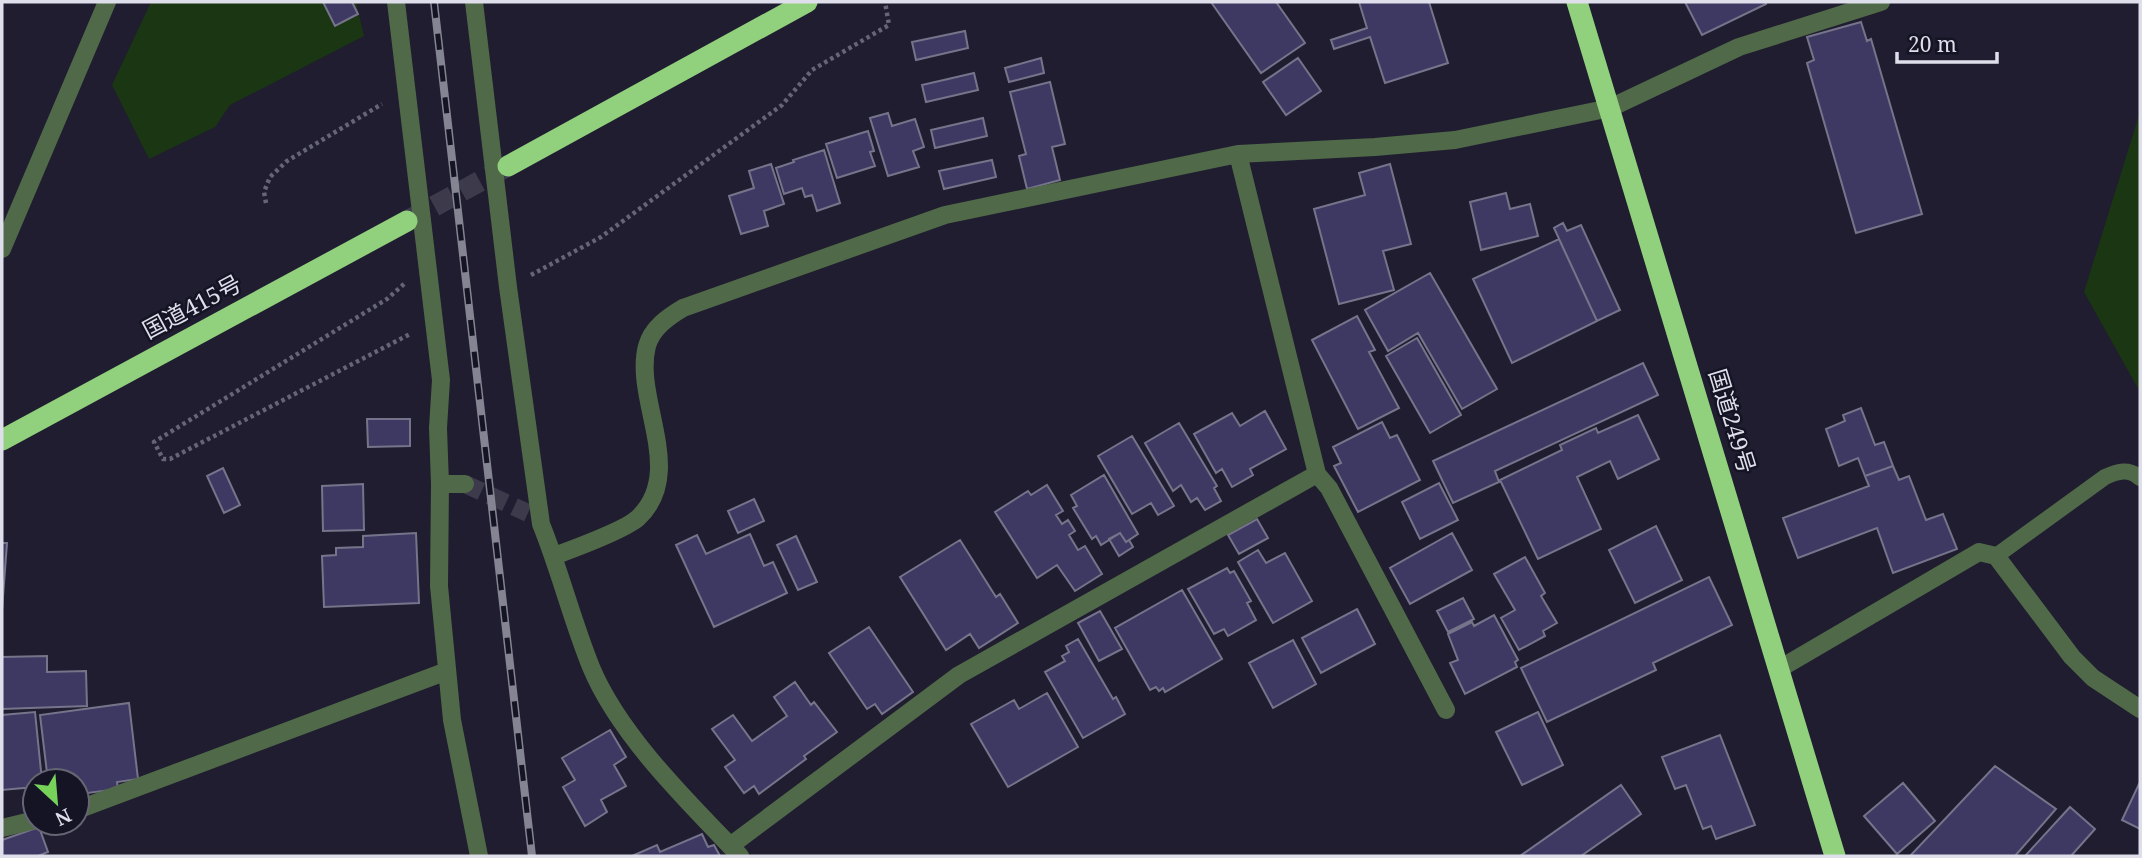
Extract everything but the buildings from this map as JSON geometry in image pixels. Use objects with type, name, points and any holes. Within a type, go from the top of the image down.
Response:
[{"type":"highway","points":[[508,166],[807,2]]},
{"type":"highway","name":"国道249号","points":[[1577,2],[1835,856]]},
{"type":"highway","name":"国道415号","points":[[2,440],[407,221]]},
{"type":"street","points":[[2,249],[107,2]]},
{"type":"street","points":[[396,2],[441,380],[438,428],[439,586],[447,671],[452,720],[478,856]]},
{"type":"street","points":[[474,2],[534,519],[554,556],[591,668],[622,721],[671,785],[735,851],[959,675],[1317,474]]},
{"type":"street","points":[[554,556],[637,519],[652,500],[659,470],[657,440],[644,368],[647,344],[663,320],[683,308],[945,215],[1238,154],[1455,140],[1610,108],[1739,47],[1881,2]]},
{"type":"street","points":[[1238,154],[1317,474],[1329,488],[1446,710]]},
{"type":"street","points":[[440,484],[465,484]]},
{"type":"street","points":[[1779,669],[1979,552],[1996,556],[2072,657],[2093,678],[2140,709]]},
{"type":"street","points":[[91,805],[447,671]]},
{"type":"street","points":[[2,828],[21,823]]},
{"type":"lane","points":[[1996,556],[2105,477],[2118,471],[2130,471],[2140,478]]},
{"type":"path","points":[[508,287],[601,237],[782,105],[813,70],[889,25],[886,2]]},
{"type":"path","points":[[266,203],[264,192],[270,177],[287,161],[406,89]]},
{"type":"path","points":[[409,280],[387,299],[154,442],[163,459],[170,459],[434,321]]},
{"type":"green space","points":[[151,2],[356,2],[364,36],[230,105],[215,127],[149,159],[112,85]]},
{"type":"green space","points":[[2140,112],[2140,392],[2084,292]]},
{"type":"tunnel","points":[[407,221],[508,166]]},
{"type":"tunnel","points":[[465,484],[528,513]]},
{"type":"railway","points":[[434,2],[532,856]]}]
